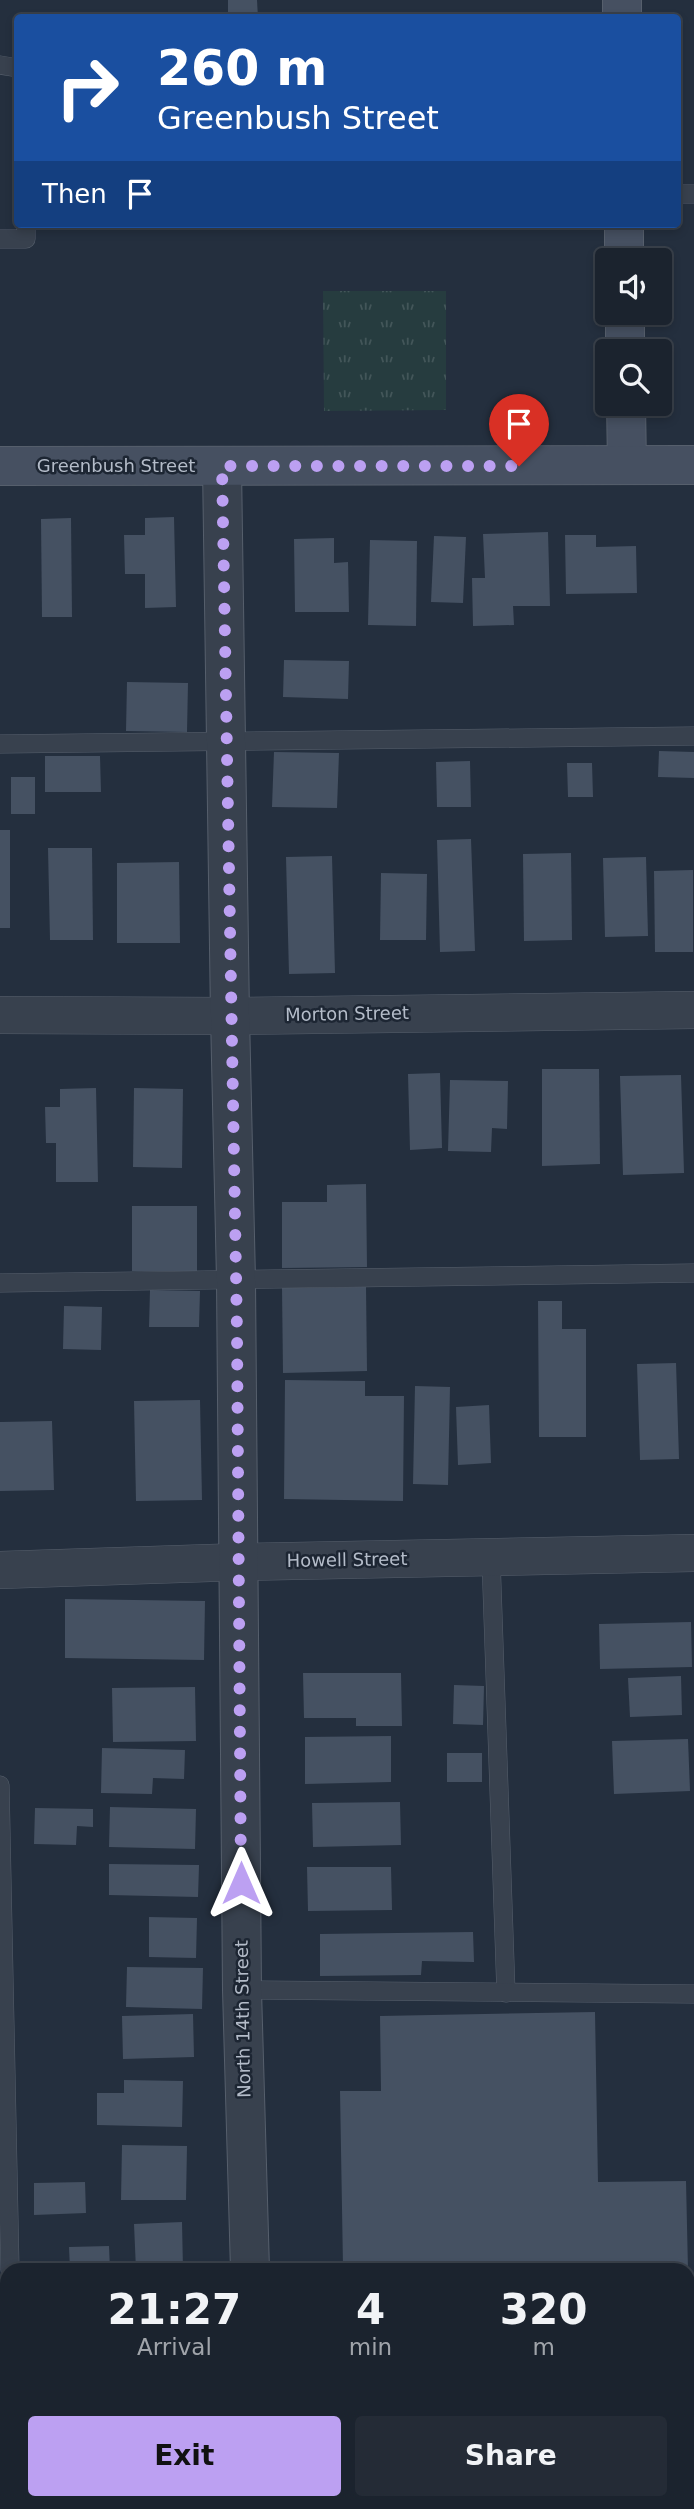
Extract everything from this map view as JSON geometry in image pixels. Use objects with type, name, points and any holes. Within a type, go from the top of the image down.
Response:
[{"type":"main road","points":[[624,228],[624,248]]},
{"type":"main road","points":[[626,416],[627,465]]},
{"type":"main road","name":"Greenbush Street","points":[[0,467],[694,465]]},
{"type":"street","name":"North 14th Street","points":[[222,466],[240,1562],[242,1990],[250,2263]]},
{"type":"street","name":"Morton Street","points":[[0,1015],[230,1016],[694,1010]]},
{"type":"street","name":"Howell Street","points":[[0,1570],[240,1562],[694,1553]]},
{"type":"lane","points":[[0,239],[26,231]]},
{"type":"lane","points":[[0,744],[694,736]]},
{"type":"lane","points":[[0,1283],[694,1273]]},
{"type":"lane","points":[[491,1558],[506,1993]]},
{"type":"lane","points":[[0,1785],[10,2263]]},
{"type":"lane","points":[[242,1990],[694,1994]]},
{"type":"green space","points":[[323,291],[446,291],[446,410],[324,411]]},
{"type":"building","points":[[228,0],[257,0],[258,14],[228,14]]},
{"type":"building","points":[[174,517],[176,607],[145,608],[145,574],[125,574],[124,535],[145,535],[145,518]]},
{"type":"building","points":[[71,518],[72,617],[42,617],[41,519]]},
{"type":"building","points":[[548,532],[550,606],[513,606],[514,625],[473,626],[472,578],[485,578],[483,534]]},
{"type":"building","points":[[565,535],[596,535],[596,547],[636,546],[637,593],[566,594]]},
{"type":"building","points":[[434,536],[466,537],[463,603],[431,602]]},
{"type":"building","points":[[334,538],[334,563],[348,562],[349,612],[295,612],[294,539]]},
{"type":"building","points":[[370,540],[417,541],[416,626],[368,625]]},
{"type":"building","points":[[284,660],[349,661],[348,699],[283,697]]},
{"type":"building","points":[[127,682],[188,683],[187,732],[126,731]]},
{"type":"building","points":[[659,751],[694,752],[694,778],[658,777]]},
{"type":"building","points":[[274,752],[339,753],[337,808],[272,807]]},
{"type":"building","points":[[45,756],[100,756],[101,792],[45,792]]},
{"type":"building","points":[[470,761],[471,807],[437,807],[436,762]]},
{"type":"building","points":[[567,763],[592,763],[593,797],[568,797]]},
{"type":"building","points":[[11,777],[35,777],[35,814],[11,814]]},
{"type":"building","points":[[0,830],[10,830],[10,928],[0,928]]},
{"type":"building","points":[[471,839],[475,951],[440,952],[437,840]]},
{"type":"building","points":[[48,848],[92,848],[93,940],[50,940]]},
{"type":"building","points":[[571,853],[572,940],[524,941],[523,854]]},
{"type":"building","points":[[332,856],[335,973],[289,974],[286,857]]},
{"type":"building","points":[[646,857],[648,936],[605,937],[603,858]]},
{"type":"building","points":[[179,862],[180,943],[117,943],[117,863]]},
{"type":"building","points":[[693,870],[693,952],[655,952],[654,871]]},
{"type":"building","points":[[381,873],[427,874],[426,940],[380,940]]},
{"type":"building","points":[[542,1069],[599,1069],[600,1164],[542,1166]]},
{"type":"building","points":[[440,1073],[442,1148],[410,1150],[408,1074]]},
{"type":"building","points":[[681,1075],[684,1173],[623,1175],[620,1076]]},
{"type":"building","points":[[450,1080],[508,1081],[507,1129],[492,1128],[491,1152],[448,1151]]},
{"type":"building","points":[[96,1088],[98,1182],[56,1182],[56,1143],[46,1143],[45,1107],[60,1107],[60,1089]]},
{"type":"building","points":[[134,1088],[183,1089],[182,1168],[133,1167]]},
{"type":"building","points":[[366,1184],[367,1267],[282,1268],[282,1202],[327,1202],[327,1185]]},
{"type":"building","points":[[132,1206],[197,1206],[197,1271],[132,1271]]},
{"type":"building","points":[[366,1287],[367,1371],[283,1373],[282,1288]]},
{"type":"building","points":[[150,1290],[200,1291],[199,1327],[149,1327]]},
{"type":"building","points":[[538,1301],[562,1301],[562,1329],[586,1329],[586,1437],[539,1437]]},
{"type":"building","points":[[64,1306],[102,1307],[101,1350],[63,1349]]},
{"type":"building","points":[[676,1363],[679,1459],[640,1460],[637,1364]]},
{"type":"building","points":[[285,1380],[365,1381],[365,1396],[404,1396],[403,1501],[284,1499]]},
{"type":"building","points":[[415,1386],[450,1387],[448,1485],[413,1484]]},
{"type":"building","points":[[200,1400],[202,1500],[136,1501],[134,1401]]},
{"type":"building","points":[[489,1405],[491,1463],[458,1465],[456,1407]]},
{"type":"building","points":[[52,1421],[54,1490],[0,1491],[0,1422]]},
{"type":"building","points":[[65,1599],[205,1601],[204,1660],[65,1658]]},
{"type":"building","points":[[691,1622],[692,1667],[600,1669],[599,1624]]},
{"type":"building","points":[[303,1673],[401,1673],[402,1726],[356,1726],[356,1718],[304,1718]]},
{"type":"building","points":[[681,1676],[682,1715],[630,1717],[628,1678]]},
{"type":"building","points":[[454,1685],[484,1686],[483,1725],[453,1724]]},
{"type":"building","points":[[195,1687],[196,1741],[113,1742],[112,1688]]},
{"type":"building","points":[[391,1736],[391,1782],[305,1784],[305,1737]]},
{"type":"building","points":[[688,1739],[690,1791],[614,1794],[612,1741]]},
{"type":"building","points":[[102,1748],[185,1750],[184,1779],[153,1778],[152,1794],[101,1793]]},
{"type":"building","points":[[447,1753],[482,1753],[482,1782],[447,1782]]},
{"type":"building","points":[[400,1802],[401,1845],[313,1847],[312,1803]]},
{"type":"building","points":[[110,1807],[196,1809],[195,1849],[109,1847]]},
{"type":"building","points":[[35,1808],[93,1809],[93,1827],[77,1826],[76,1845],[34,1844]]},
{"type":"building","points":[[109,1864],[199,1865],[198,1897],[109,1895]]},
{"type":"building","points":[[307,1867],[391,1867],[392,1910],[308,1911]]},
{"type":"building","points":[[149,1917],[197,1918],[196,1958],[149,1957]]},
{"type":"building","points":[[473,1932],[474,1962],[422,1961],[421,1975],[320,1976],[320,1934]]},
{"type":"building","points":[[127,1967],[203,1968],[202,2009],[126,2007]]},
{"type":"building","points":[[595,2012],[598,2182],[686,2181],[688,2263],[343,2263],[340,2091],[381,2091],[380,2016]]},
{"type":"building","points":[[193,2014],[194,2057],[123,2059],[122,2016]]},
{"type":"building","points":[[124,2080],[183,2081],[182,2127],[97,2125],[97,2093],[124,2093]]},
{"type":"building","points":[[122,2145],[187,2146],[186,2200],[121,2200]]},
{"type":"building","points":[[85,2182],[86,2213],[34,2215],[34,2183]]},
{"type":"building","points":[[182,2222],[183,2263],[136,2263],[134,2224]]},
{"type":"building","points":[[109,2246],[110,2263],[70,2263],[69,2247]]},
{"type":"route","points":[[241,1883],[237,1332],[222,466],[519,466]]}]
